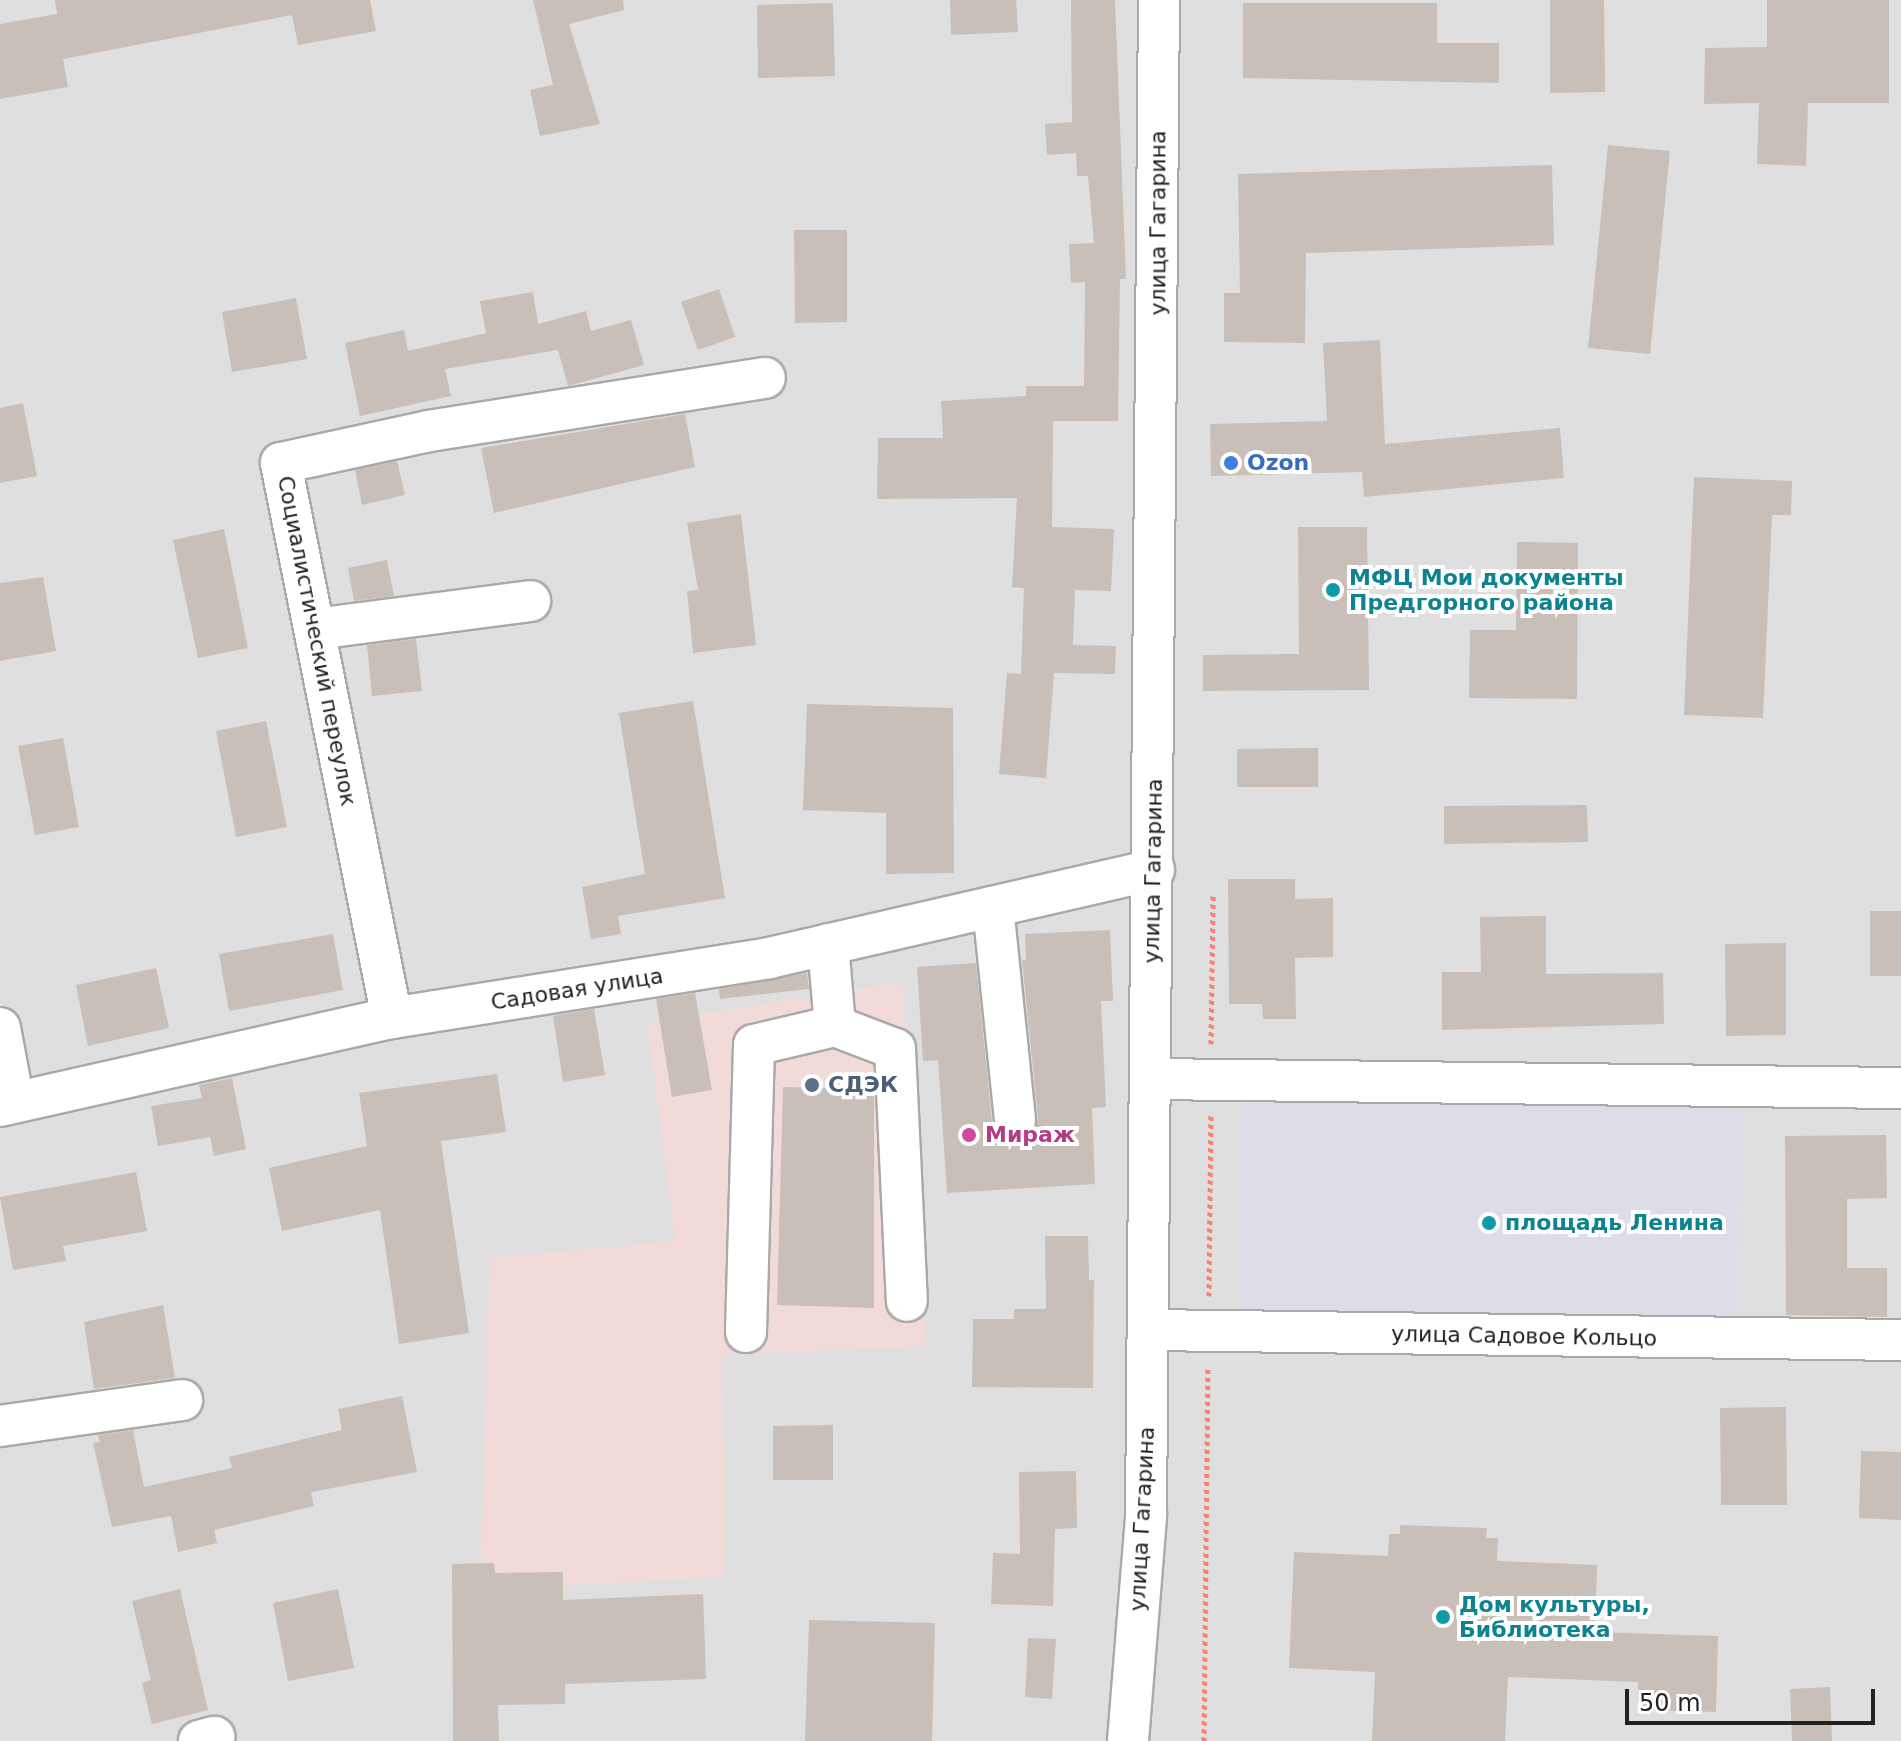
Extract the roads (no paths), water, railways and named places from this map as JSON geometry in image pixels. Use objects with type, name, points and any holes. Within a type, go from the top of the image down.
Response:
[{"type":"street","name":"улица Гагарина","points":[[1128,1741],[1146,1516],[1154,870],[1159,0]]},
{"type":"street","name":"Социалистический переулок","points":[[392,1018],[281,463],[429,431],[765,378]]},
{"type":"street","points":[[315,629],[530,601]]},
{"type":"street","name":"Садовая улица","points":[[7,1104],[392,1018],[828,944],[1154,870]]},
{"type":"street","points":[[993,907],[1015,1120]]},
{"type":"street","points":[[828,944],[835,1026]]},
{"type":"street","points":[[746,1332],[754,1045],[835,1026],[895,1049],[907,1301]]},
{"type":"street","points":[[0,1028],[7,1104]]},
{"type":"street","points":[[1151,1079],[1901,1088]]},
{"type":"street","name":"улица Садовое Кольцо","points":[[1148,1330],[1901,1340]]},
{"type":"street","points":[[0,1426],[182,1400]]},
{"type":"place","name":"Ozon","points":[[1231,463]]},
{"type":"place","name":"МФЦ Мои документы Предгорного района","points":[[1333,590]]},
{"type":"place","name":"СДЭК","points":[[812,1085]]},
{"type":"place","name":"Мираж","points":[[969,1135]]},
{"type":"place","name":"площадь Ленина","points":[[1489,1223]]},
{"type":"place","name":"Дом культуры, Библиотека","points":[[1443,1617]]}]
